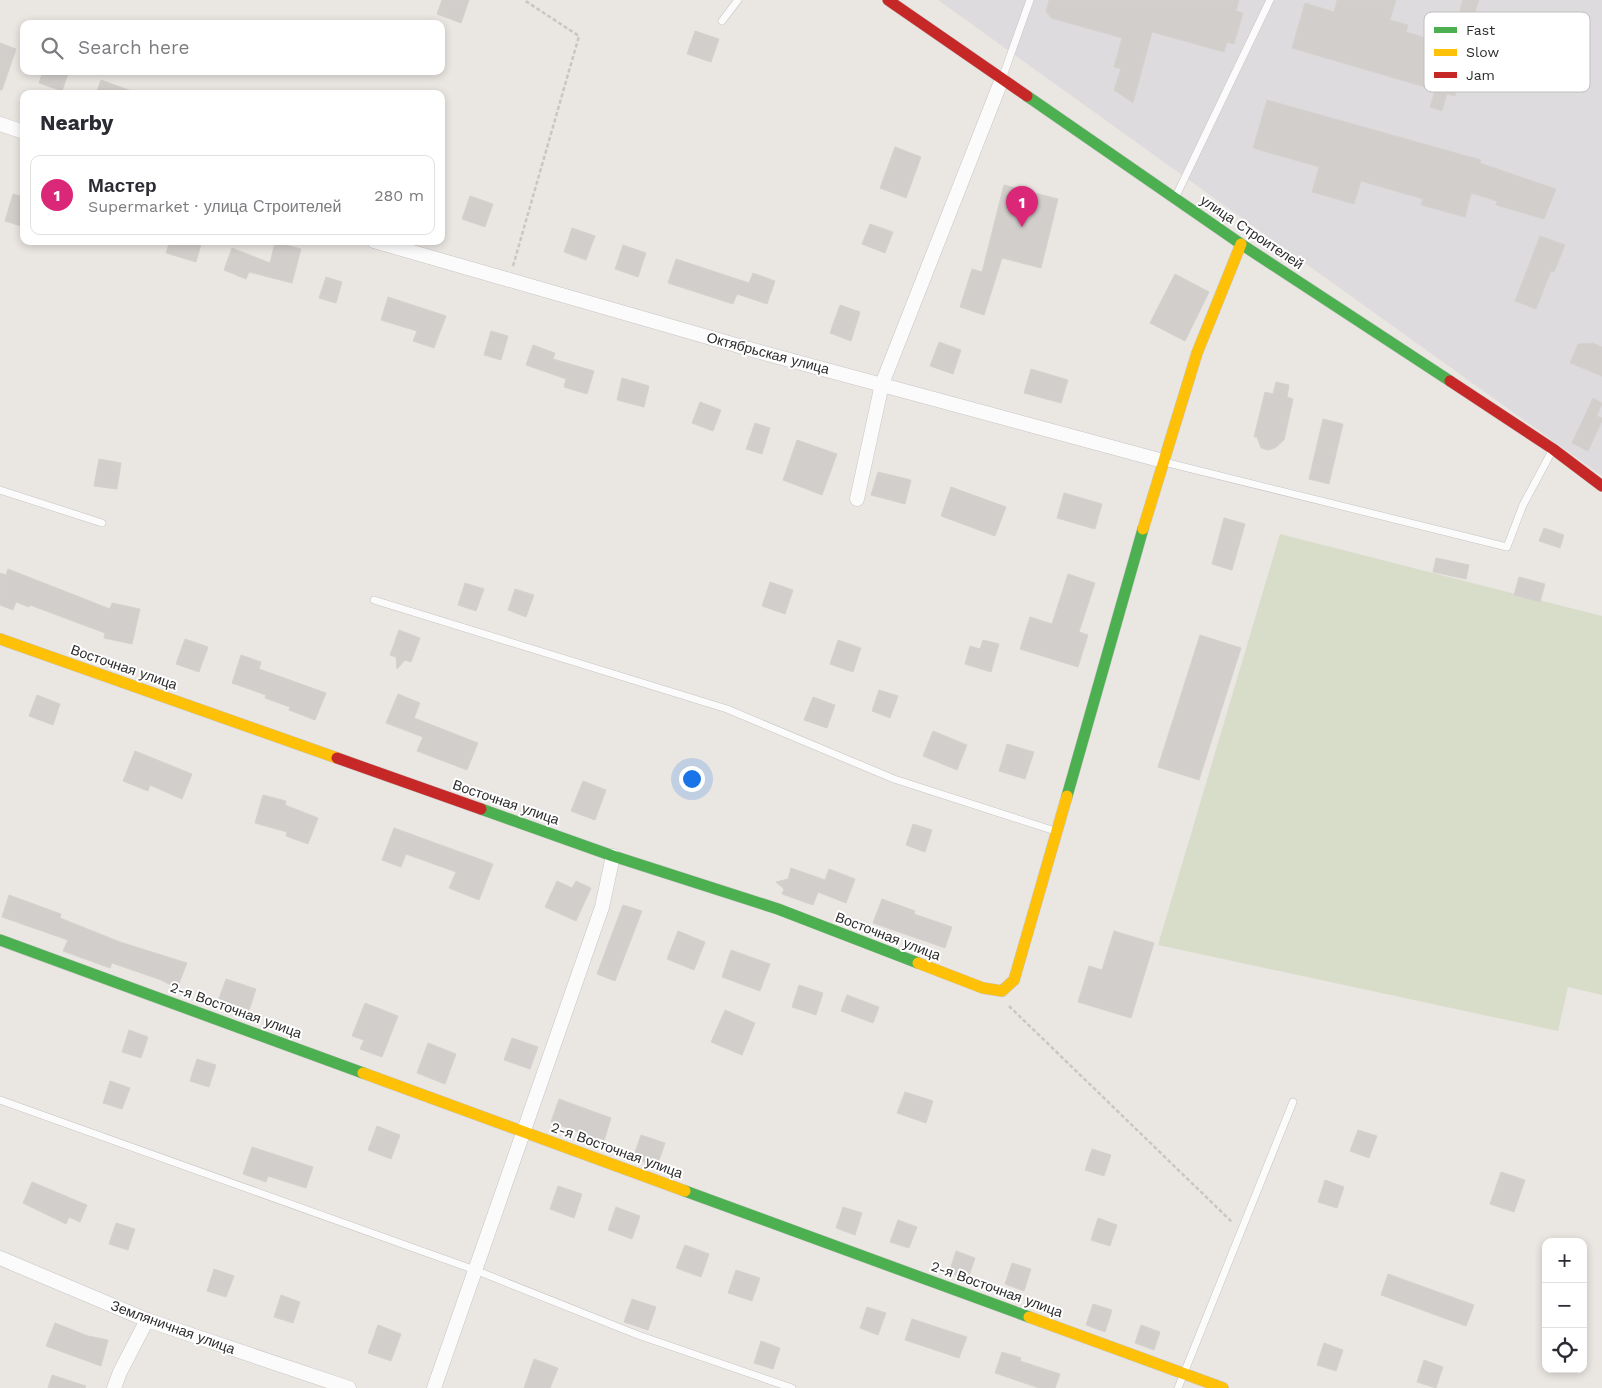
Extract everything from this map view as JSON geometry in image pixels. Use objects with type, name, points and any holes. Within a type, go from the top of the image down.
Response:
[{"type":"street","name":"улица Строителей","points":[[888,0],[1174,199],[1553,449],[1602,486]]},
{"type":"street","points":[[857,499],[882,384],[1002,79]]},
{"type":"street","points":[[0,124],[20,131]]},
{"type":"street","points":[[997,990],[1014,980],[1058,832],[1162,461],[1197,353],[1241,244]]},
{"type":"street","name":"Октябрьская улица","points":[[388,245],[754,350],[1162,461]]},
{"type":"street","name":"Восточная улица","points":[[0,639],[613,856],[778,910],[983,988],[997,990]]},
{"type":"street","points":[[434,1388],[522,1131],[602,907],[613,856]]},
{"type":"street","name":"2-я Восточная улица","points":[[0,940],[1223,1388]]},
{"type":"street","name":"Земляничная улица","points":[[0,1258],[147,1320],[349,1388]]},
{"type":"street","points":[[114,1388],[147,1320]]},
{"type":"lane","points":[[722,21],[738,0]]},
{"type":"lane","points":[[1002,79],[1030,0]]},
{"type":"lane","points":[[1174,199],[1270,0]]},
{"type":"lane","points":[[1162,461],[1507,547],[1523,504],[1553,449]]},
{"type":"lane","points":[[0,490],[102,523]]},
{"type":"lane","points":[[374,600],[726,709],[894,779],[1058,832]]},
{"type":"lane","points":[[0,1100],[475,1270],[638,1334],[792,1388]]},
{"type":"lane","points":[[1178,1388],[1293,1102]]},
{"type":"path","points":[[509,280],[578,36],[524,0]]},
{"type":"path","points":[[997,990],[1241,1231]]},
{"type":"shaded area","points":[[938,0],[1602,0],[1602,476]]},
{"type":"green space","points":[[1280,534],[1602,616],[1602,995],[1568,987],[1558,1031],[1158,945]]},
{"type":"building","points":[[442,0],[469,0],[461,23],[437,14]]},
{"type":"building","points":[[1049,0],[1239,0],[1236,11],[1243,13],[1234,44],[1227,42],[1224,52],[1152,32],[1133,103],[1114,90],[1121,69],[1114,67],[1122,38],[1051,18],[1046,11]]},
{"type":"building","points":[[1337,0],[1396,0],[1390,20],[1408,25],[1406,32],[1424,37],[1424,87],[1292,48],[1305,3],[1334,12]]},
{"type":"building","points":[[1463,0],[1479,0],[1475,12],[1460,12]]},
{"type":"building","points":[[695,31],[719,39],[711,62],[687,54]]},
{"type":"building","points":[[0,43],[16,49],[2,90],[0,90]]},
{"type":"building","points":[[42,75],[68,75],[62,90],[39,83]]},
{"type":"building","points":[[101,80],[128,90],[97,90]]},
{"type":"building","points":[[1434,92],[1456,92],[1455,96],[1447,94],[1442,111],[1430,107]]},
{"type":"building","points":[[1267,100],[1481,160],[1480,163],[1556,189],[1544,219],[1496,205],[1497,201],[1471,193],[1465,217],[1421,205],[1423,199],[1361,181],[1354,204],[1312,192],[1319,167],[1253,148]]},
{"type":"building","points":[[895,147],[921,157],[906,198],[880,188]]},
{"type":"building","points":[[1004,185],[1058,199],[1041,268],[1002,258],[984,315],[960,307],[972,269],[982,272]]},
{"type":"building","points":[[13,194],[20,196],[20,226],[5,221]]},
{"type":"building","points":[[470,196],[493,204],[485,227],[462,219]]},
{"type":"building","points":[[870,224],[893,232],[885,253],[862,244]]},
{"type":"building","points":[[572,228],[595,236],[586,260],[564,252]]},
{"type":"building","points":[[1540,236],[1565,245],[1554,272],[1551,271],[1536,309],[1515,301]]},
{"type":"building","points":[[169,245],[201,245],[196,262],[166,253]]},
{"type":"building","points":[[274,245],[286,245],[301,249],[292,283],[249,272],[246,279],[224,270],[232,248],[270,263]]},
{"type":"building","points":[[623,245],[646,253],[638,277],[615,269]]},
{"type":"building","points":[[676,259],[749,283],[753,273],[775,281],[767,304],[737,294],[733,304],[668,283]]},
{"type":"building","points":[[1175,274],[1209,292],[1185,341],[1150,323]]},
{"type":"building","points":[[326,277],[342,282],[336,303],[319,298]]},
{"type":"building","points":[[388,297],[446,316],[434,348],[413,341],[417,331],[381,320]]},
{"type":"building","points":[[840,305],[860,312],[851,341],[830,333]]},
{"type":"building","points":[[491,331],[508,336],[501,360],[484,355]]},
{"type":"building","points":[[939,342],[961,350],[953,374],[930,366]]},
{"type":"building","points":[[1593,343],[1602,347],[1602,376],[1570,363],[1578,344]]},
{"type":"building","points":[[533,345],[555,353],[553,359],[594,371],[587,394],[564,387],[566,379],[526,365]]},
{"type":"building","points":[[1031,369],[1068,380],[1061,403],[1024,393]]},
{"type":"building","points":[[622,378],[649,386],[644,407],[617,400]]},
{"type":"building","points":[[1276,382],[1289,385],[1287,397],[1293,399],[1284,440],[1275,448],[1268,450],[1261,448],[1257,437],[1254,437],[1265,392],[1273,394]]},
{"type":"building","points":[[1593,398],[1602,403],[1597,416],[1602,418],[1602,421],[1588,451],[1572,443]]},
{"type":"building","points":[[700,402],[721,410],[713,431],[692,423]]},
{"type":"building","points":[[1323,419],[1343,424],[1329,484],[1309,479]]},
{"type":"building","points":[[755,423],[770,428],[762,454],[746,449]]},
{"type":"building","points":[[797,440],[837,454],[822,495],[783,480]]},
{"type":"building","points":[[99,459],[121,463],[117,489],[94,486]]},
{"type":"building","points":[[878,472],[911,480],[905,504],[871,495]]},
{"type":"building","points":[[951,487],[1006,507],[995,536],[941,516]]},
{"type":"building","points":[[1064,493],[1102,504],[1095,529],[1057,518]]},
{"type":"building","points":[[1224,518],[1245,524],[1232,570],[1212,564]]},
{"type":"building","points":[[1544,528],[1564,535],[1560,548],[1539,541]]},
{"type":"building","points":[[1436,558],[1469,565],[1466,579],[1433,572]]},
{"type":"building","points":[[8,569],[110,609],[112,603],[140,609],[132,644],[104,638],[105,633],[30,605],[29,607],[16,602],[13,610],[0,605],[0,573],[6,575]]},
{"type":"building","points":[[1068,574],[1095,583],[1079,632],[1088,635],[1078,667],[1020,649],[1030,617],[1052,624]]},
{"type":"building","points":[[1519,577],[1545,584],[1540,602],[1514,595]]},
{"type":"building","points":[[770,582],[793,590],[785,614],[762,606]]},
{"type":"building","points":[[465,583],[484,589],[476,611],[458,605]]},
{"type":"building","points":[[515,589],[534,595],[526,617],[508,610]]},
{"type":"building","points":[[399,630],[420,638],[411,662],[405,660],[397,669],[396,657],[390,655]]},
{"type":"building","points":[[1200,635],[1241,648],[1199,780],[1158,767]]},
{"type":"building","points":[[185,639],[208,647],[199,672],[176,664]]},
{"type":"building","points":[[838,640],[861,648],[853,672],[830,664]]},
{"type":"building","points":[[983,640],[999,644],[991,672],[965,664],[970,646],[980,649]]},
{"type":"building","points":[[241,655],[261,662],[259,669],[326,693],[315,720],[289,710],[290,707],[265,698],[266,695],[232,683]]},
{"type":"building","points":[[879,690],[898,696],[890,718],[872,711]]},
{"type":"building","points":[[398,694],[420,703],[414,718],[478,743],[467,770],[417,751],[423,737],[386,723]]},
{"type":"building","points":[[37,695],[60,704],[53,725],[29,716]]},
{"type":"building","points":[[813,697],[835,705],[827,728],[804,720]]},
{"type":"building","points":[[933,731],[967,745],[957,770],[923,756]]},
{"type":"building","points":[[1007,744],[1034,752],[1025,779],[999,771]]},
{"type":"building","points":[[135,751],[192,774],[182,799],[150,785],[148,791],[123,781]]},
{"type":"building","points":[[583,781],[606,790],[595,820],[571,811]]},
{"type":"building","points":[[263,795],[286,801],[285,805],[318,818],[308,844],[286,836],[287,832],[255,823]]},
{"type":"building","points":[[913,824],[932,830],[925,852],[906,845]]},
{"type":"building","points":[[394,828],[493,864],[479,900],[449,888],[456,872],[406,854],[401,867],[382,860]]},
{"type":"building","points":[[791,868],[825,880],[829,869],[855,879],[846,903],[818,892],[813,905],[782,894],[784,889],[776,882],[788,879]]},
{"type":"building","points":[[557,881],[572,888],[576,881],[591,888],[576,921],[545,907]]},
{"type":"building","points":[[9,895],[61,914],[60,918],[120,942],[187,963],[177,988],[161,980],[112,963],[110,968],[63,951],[68,940],[2,917]]},
{"type":"building","points":[[882,899],[915,911],[914,914],[952,927],[945,948],[873,923]]},
{"type":"building","points":[[623,905],[642,911],[615,981],[597,974]]},
{"type":"building","points":[[678,931],[705,942],[694,970],[667,959]]},
{"type":"building","points":[[1114,931],[1154,943],[1131,1018],[1078,1002],[1089,966],[1102,970]]},
{"type":"building","points":[[731,950],[770,964],[760,991],[722,977]]},
{"type":"building","points":[[226,979],[256,989],[247,1017],[216,1007]]},
{"type":"building","points":[[799,985],[823,993],[816,1015],[792,1007]]},
{"type":"building","points":[[847,995],[879,1007],[873,1023],[841,1011]]},
{"type":"building","points":[[365,1003],[398,1016],[382,1057],[360,1049],[364,1040],[352,1036]]},
{"type":"building","points":[[725,1010],[755,1023],[742,1055],[711,1042]]},
{"type":"building","points":[[129,1030],[148,1037],[141,1058],[122,1052]]},
{"type":"building","points":[[512,1038],[538,1047],[530,1069],[504,1060]]},
{"type":"building","points":[[428,1043],[456,1054],[445,1084],[417,1073]]},
{"type":"building","points":[[197,1059],[216,1065],[209,1087],[190,1081]]},
{"type":"building","points":[[110,1081],[130,1088],[122,1109],[103,1103]]},
{"type":"building","points":[[905,1092],[933,1101],[926,1123],[897,1113]]},
{"type":"building","points":[[559,1099],[611,1118],[604,1141],[551,1122]]},
{"type":"building","points":[[377,1126],[400,1135],[391,1159],[368,1150]]},
{"type":"building","points":[[1358,1130],[1377,1136],[1369,1158],[1350,1151]]},
{"type":"building","points":[[641,1135],[665,1143],[657,1166],[633,1158]]},
{"type":"building","points":[[252,1147],[313,1167],[306,1188],[268,1176],[266,1182],[243,1174]]},
{"type":"building","points":[[1092,1149],[1111,1155],[1104,1176],[1085,1170]]},
{"type":"building","points":[[1501,1172],[1525,1180],[1514,1212],[1490,1204]]},
{"type":"building","points":[[1325,1180],[1344,1187],[1337,1208],[1318,1202]]},
{"type":"building","points":[[32,1182],[87,1205],[80,1222],[69,1217],[66,1224],[23,1203]]},
{"type":"building","points":[[558,1186],[582,1194],[574,1218],[550,1209]]},
{"type":"building","points":[[616,1207],[640,1216],[632,1239],[608,1230]]},
{"type":"building","points":[[843,1207],[862,1213],[855,1235],[836,1228]]},
{"type":"building","points":[[1098,1218],[1117,1225],[1110,1246],[1091,1240]]},
{"type":"building","points":[[898,1220],[917,1227],[909,1248],[890,1242]]},
{"type":"building","points":[[116,1223],[135,1229],[128,1250],[109,1244]]},
{"type":"building","points":[[685,1245],[709,1254],[701,1277],[676,1268]]},
{"type":"building","points":[[956,1251],[975,1258],[968,1279],[949,1273]]},
{"type":"building","points":[[1012,1263],[1031,1269],[1024,1291],[1005,1284]]},
{"type":"building","points":[[214,1269],[234,1276],[226,1297],[207,1291]]},
{"type":"building","points":[[736,1270],[760,1278],[752,1301],[728,1293]]},
{"type":"building","points":[[1388,1274],[1474,1305],[1466,1326],[1381,1295]]},
{"type":"building","points":[[281,1295],[300,1302],[293,1323],[274,1317]]},
{"type":"building","points":[[632,1299],[656,1307],[648,1330],[624,1322]]},
{"type":"building","points":[[1093,1304],[1112,1310],[1105,1332],[1086,1325]]},
{"type":"building","points":[[867,1307],[886,1313],[878,1335],[860,1328]]},
{"type":"building","points":[[912,1319],[967,1337],[959,1358],[905,1340]]},
{"type":"building","points":[[55,1323],[88,1336],[108,1340],[101,1366],[46,1346]]},
{"type":"building","points":[[378,1325],[401,1334],[391,1361],[368,1353]]},
{"type":"building","points":[[1141,1325],[1160,1332],[1154,1350],[1135,1343]]},
{"type":"building","points":[[761,1341],[780,1348],[773,1369],[754,1363]]},
{"type":"building","points":[[1324,1343],[1343,1350],[1336,1371],[1317,1365]]},
{"type":"building","points":[[1002,1352],[1021,1358],[1020,1361],[1060,1374],[1055,1388],[1039,1388],[995,1373]]},
{"type":"building","points":[[534,1359],[558,1368],[550,1388],[524,1388]]},
{"type":"building","points":[[1424,1360],[1443,1367],[1436,1388],[1417,1382]]},
{"type":"building","points":[[52,1375],[86,1386],[85,1388],[48,1388]]},
{"type":"traffic: fast","points":[[1027,96],[1241,244],[1450,381]]},
{"type":"traffic: fast","points":[[1067,796],[1143,529]]},
{"type":"traffic: fast","points":[[481,809],[613,856],[778,909],[918,963]]},
{"type":"traffic: fast","points":[[0,940],[363,1073]]},
{"type":"traffic: fast","points":[[685,1191],[1029,1317]]},
{"type":"traffic: slow","points":[[1143,529],[1197,353],[1241,244]]},
{"type":"traffic: slow","points":[[0,639],[337,758]]},
{"type":"traffic: slow","points":[[918,963],[983,988],[1002,991],[1014,980],[1067,796]]},
{"type":"traffic: slow","points":[[363,1073],[685,1191]]},
{"type":"traffic: slow","points":[[1029,1317],[1223,1388]]},
{"type":"traffic: jam","points":[[888,0],[1027,96]]},
{"type":"traffic: jam","points":[[1450,381],[1553,449],[1602,486]]},
{"type":"traffic: jam","points":[[337,758],[481,809]]},
{"type":"place","name":"Мастер","points":[[1022,227]]}]
